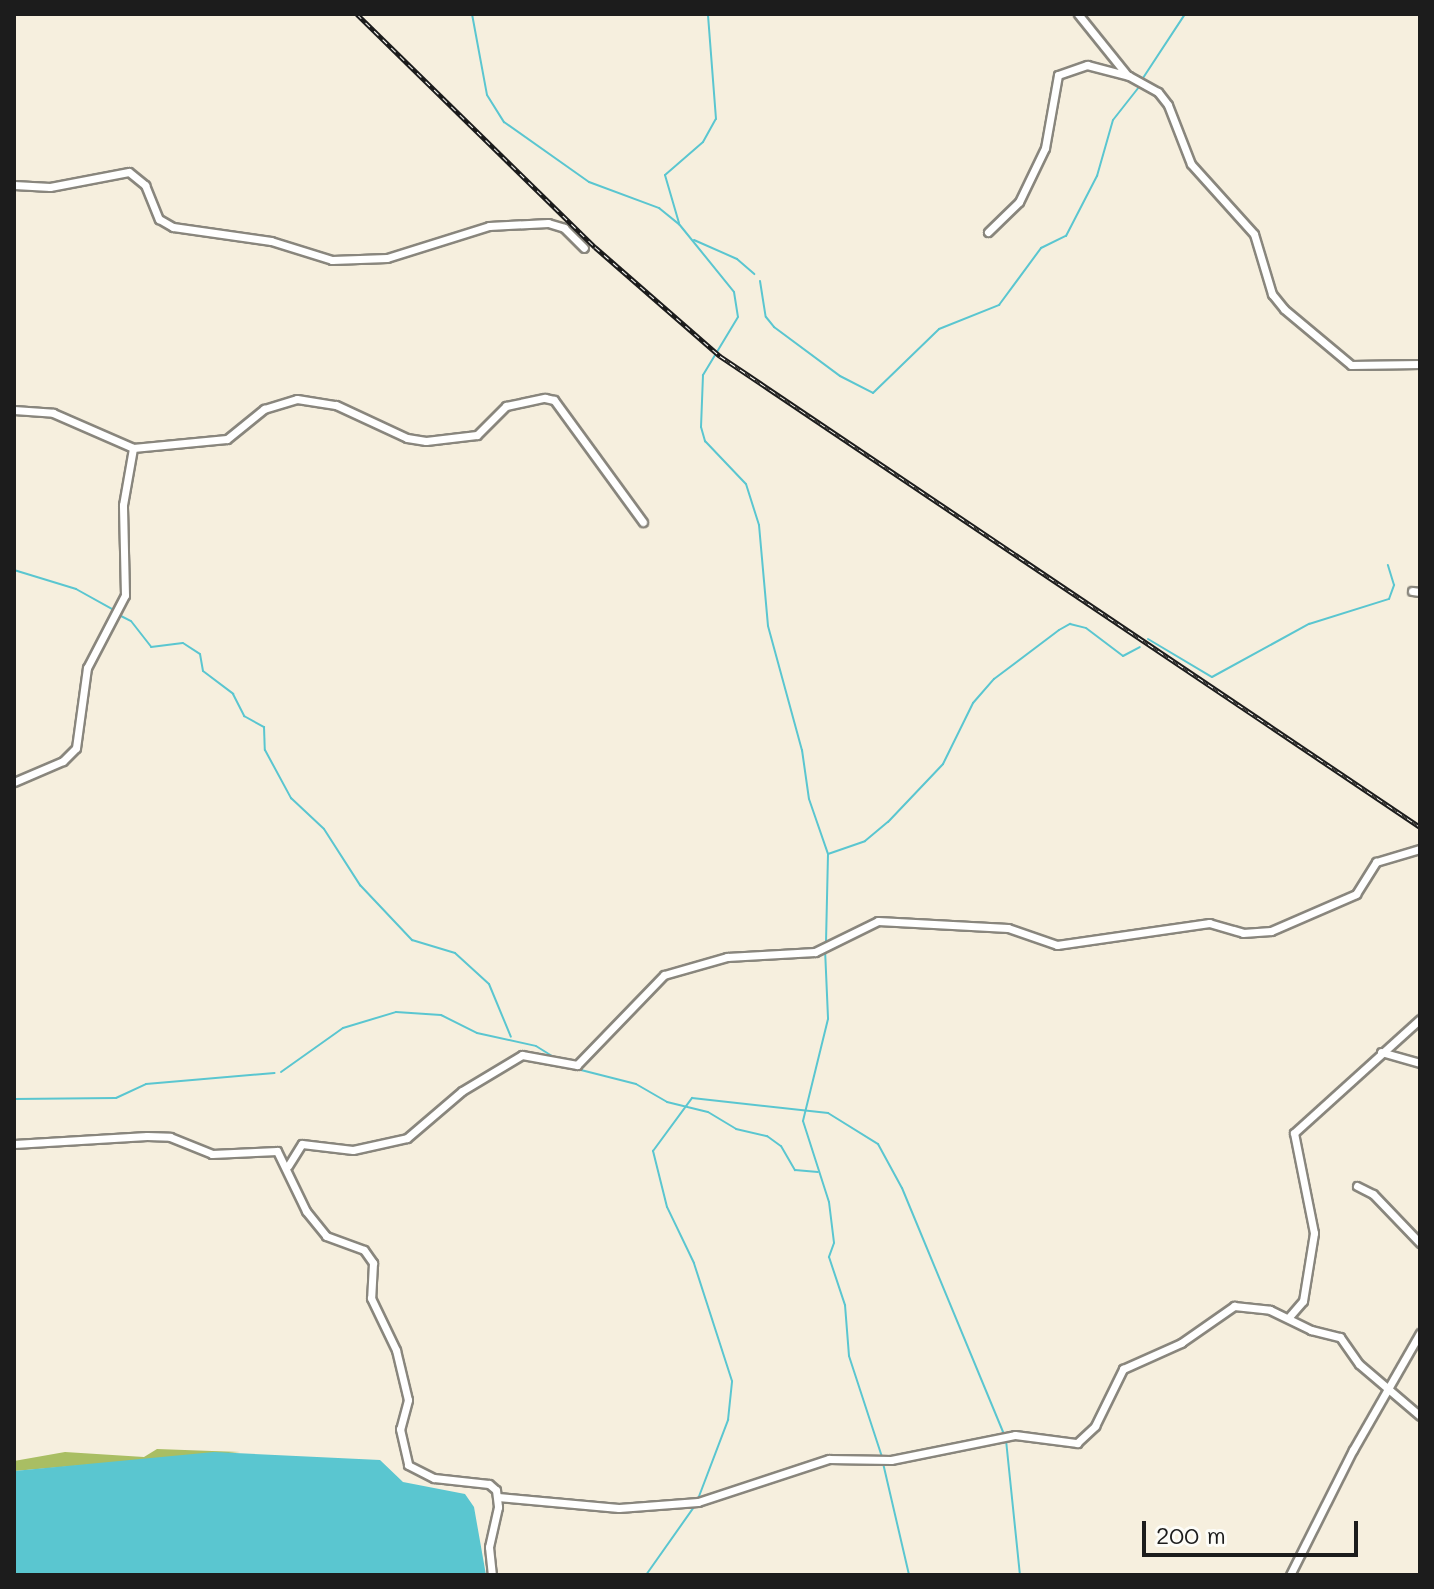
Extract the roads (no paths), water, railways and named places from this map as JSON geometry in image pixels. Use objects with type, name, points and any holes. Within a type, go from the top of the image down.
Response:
[{"type":"street","points":[[1078,14],[1129,76]]},
{"type":"street","points":[[988,232],[1019,202],[1045,148],[1058,75],[1070,67],[1087,65],[1129,76],[1164,98],[1191,164],[1254,234],[1272,294],[1284,309],[1351,365],[1420,364]]},
{"type":"street","points":[[14,185],[50,187],[129,172],[145,185],[159,219],[173,227],[271,241],[332,260],[387,258],[489,226],[548,223],[564,228],[584,248]]},
{"type":"street","points":[[14,410],[53,413],[133,448],[227,439],[264,409],[297,399],[336,405],[407,438],[426,441],[477,435],[506,406],[545,398],[554,400],[643,522]]},
{"type":"street","points":[[14,782],[63,761],[76,748],[87,668],[125,595],[123,505],[133,448]]},
{"type":"street","points":[[288,1166],[302,1144],[353,1150],[407,1138],[477,1080],[522,1055],[577,1065],[664,975],[717,959],[815,952],[878,921],[1021,930],[1057,945],[1209,923],[1243,933],[1271,931],[1356,894],[1376,862],[1420,849]]},
{"type":"street","points":[[1289,1317],[1303,1301],[1314,1233],[1294,1133],[1335,1091],[1366,1071],[1381,1052],[1420,1019]]},
{"type":"street","points":[[1381,1052],[1420,1063]]},
{"type":"street","points":[[14,1144],[170,1137],[212,1154],[271,1148],[288,1166],[306,1211],[326,1236],[364,1250],[373,1263],[371,1298],[396,1350],[408,1400],[400,1429],[408,1465],[442,1480],[489,1484],[498,1497],[489,1547],[492,1575]]},
{"type":"street","points":[[1357,1186],[1373,1194],[1420,1243]]},
{"type":"street","points":[[498,1497],[619,1508],[698,1502],[829,1459],[891,1460],[1015,1435],[1077,1443],[1091,1432],[1111,1386],[1131,1362],[1181,1343],[1234,1306],[1289,1317],[1311,1330],[1340,1337],[1359,1364],[1420,1416]]},
{"type":"street","points":[[1290,1575],[1420,1333]]},
{"type":"water","points":[[214,1452],[380,1460],[403,1482],[465,1494],[474,1507],[486,1575],[14,1575],[14,1471]]},
{"type":"waterway","points":[[472,14],[487,95],[504,122],[589,182],[659,208],[679,224],[734,292],[738,317],[703,375],[701,427],[705,441],[746,484],[759,525],[768,626],[802,750],[809,799],[828,854],[826,943]]},
{"type":"waterway","points":[[679,223],[665,175],[703,142],[716,119],[708,14]]},
{"type":"waterway","points":[[1143,78],[1185,14]]},
{"type":"waterway","points":[[760,281],[766,317],[774,327],[840,376],[873,393],[939,329],[999,305],[1041,248],[1066,236],[1097,176],[1113,120],[1139,87]]},
{"type":"waterway","points":[[694,240],[737,259],[754,274]]},
{"type":"waterway","points":[[1148,639],[1212,677],[1309,624],[1389,599],[1394,585],[1388,565]]},
{"type":"waterway","points":[[14,570],[76,589],[112,609]]},
{"type":"waterway","points":[[119,615],[131,621],[151,647],[183,643],[200,654],[203,671],[233,694],[244,716],[264,727],[265,750],[291,798],[324,829],[360,885],[412,940],[455,953],[489,984],[511,1037]]},
{"type":"waterway","points":[[828,854],[865,841],[888,822],[943,764],[973,703],[994,679],[1059,630],[1070,624],[1086,628],[1123,656],[1140,647]]},
{"type":"waterway","points":[[825,949],[828,1019],[803,1121],[829,1202],[834,1243],[829,1257],[845,1305],[849,1356],[882,1457]]},
{"type":"waterway","points":[[281,1072],[343,1028],[396,1012],[441,1015],[477,1033],[536,1046],[557,1059]]},
{"type":"waterway","points":[[577,1069],[636,1084],[667,1102],[708,1112],[736,1129],[767,1136],[781,1146],[795,1170],[818,1172]]},
{"type":"waterway","points":[[14,1099],[116,1098],[146,1084],[275,1073]]},
{"type":"waterway","points":[[698,1499],[728,1420],[732,1381],[694,1263],[667,1207],[653,1151],[692,1098],[828,1113],[878,1144],[902,1188],[1004,1434]]},
{"type":"waterway","points":[[1006,1440],[1020,1575]]},
{"type":"waterway","points":[[883,1463],[909,1575]]},
{"type":"waterway","points":[[646,1575],[696,1504]]},
{"type":"railway","points":[[357,14],[595,247],[720,356],[1420,827]]}]
